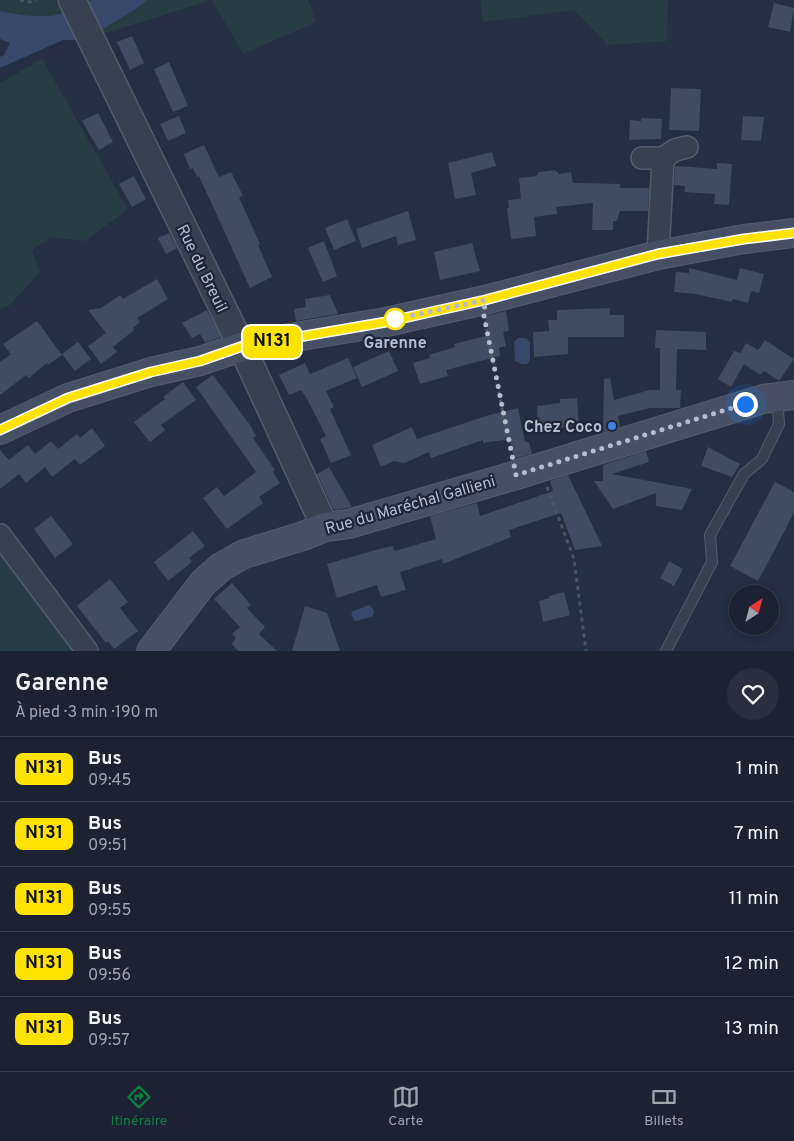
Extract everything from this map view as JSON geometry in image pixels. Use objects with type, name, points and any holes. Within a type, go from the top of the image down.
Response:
[{"type":"main road","points":[[0,430],[68,398],[151,372],[200,361],[246,345],[386,322],[485,300],[658,254],[744,239],[794,233]]},
{"type":"main road","name":"Rue du Maréchal Gallieni","points":[[151,651],[203,583],[221,567],[244,554],[325,527],[348,524],[763,399],[785,396]]},
{"type":"street","name":"Rue du Breuil","points":[[73,2],[242,347],[325,527]]},
{"type":"street","points":[[658,254],[652,158],[687,147]]},
{"type":"street","points":[[0,535],[87,651]]},
{"type":"lane","points":[[666,651],[712,562],[710,535],[744,474],[762,459],[779,424],[785,396]]},
{"type":"path","points":[[20,0],[30,2],[37,0]]},
{"type":"path","points":[[485,300],[484,316],[527,471],[574,559],[586,651]]},
{"type":"green space","points":[[0,0],[212,0],[90,38],[64,14],[32,16],[0,11]]},
{"type":"green space","points":[[212,0],[308,0],[316,22],[243,54]]},
{"type":"green space","points":[[480,0],[668,0],[667,41],[608,45],[574,10],[483,22]]},
{"type":"green space","points":[[42,59],[128,209],[85,241],[51,237],[32,250],[40,272],[10,305],[0,309],[0,83]]},
{"type":"green space","points":[[0,544],[75,651],[0,651]]},
{"type":"water","points":[[91,0],[147,0],[136,9],[101,30],[79,40],[63,40],[0,68],[0,57],[4,55],[10,43],[0,39],[0,11],[36,16],[58,15],[80,7]]},
{"type":"water","points":[[518,338],[526,338],[530,342],[530,360],[527,364],[515,361],[514,342]]},
{"type":"water","points":[[369,605],[374,610],[373,616],[354,621],[351,613]]},
{"type":"building","points":[[774,3],[794,8],[790,32],[768,27]]},
{"type":"building","points":[[132,36],[144,63],[130,70],[117,42]]},
{"type":"building","points":[[169,62],[188,106],[173,112],[154,69]]},
{"type":"building","points":[[671,88],[701,89],[699,131],[669,130]]},
{"type":"building","points":[[98,113],[113,142],[99,150],[82,121]]},
{"type":"building","points":[[179,116],[186,133],[168,141],[160,124]]},
{"type":"building","points":[[743,116],[764,117],[761,141],[741,140]]},
{"type":"building","points":[[641,118],[662,119],[661,139],[629,140],[630,120],[641,121]]},
{"type":"building","points":[[204,145],[219,177],[231,172],[243,196],[239,197],[272,277],[250,288],[199,176],[197,177],[193,168],[190,169],[184,154]]},
{"type":"building","points":[[492,152],[496,166],[471,173],[476,195],[455,199],[448,163]]},
{"type":"building","points":[[717,163],[732,164],[729,205],[714,204],[715,194],[685,192],[685,186],[674,185],[675,166],[717,169]]},
{"type":"building","points":[[555,170],[559,174],[571,172],[573,183],[620,184],[620,188],[649,188],[648,211],[620,211],[617,221],[613,221],[613,230],[592,230],[593,203],[556,207],[557,214],[534,217],[536,236],[511,239],[507,208],[509,208],[508,200],[521,199],[519,178],[536,176],[539,172]]},
{"type":"building","points":[[134,176],[146,199],[132,207],[119,184]]},
{"type":"building","points":[[408,211],[416,240],[398,245],[396,236],[362,248],[356,229]]},
{"type":"building","points":[[347,219],[356,241],[334,250],[325,228]]},
{"type":"building","points":[[169,233],[177,248],[166,254],[158,238]]},
{"type":"building","points":[[324,241],[337,276],[323,282],[308,248]]},
{"type":"building","points":[[472,243],[480,271],[440,280],[434,252]]},
{"type":"building","points":[[689,268],[737,280],[740,268],[764,274],[759,293],[751,291],[748,303],[733,299],[732,302],[696,294],[674,292],[676,272],[689,273]]},
{"type":"building","points":[[157,279],[168,299],[137,318],[140,322],[133,328],[134,330],[113,347],[117,352],[101,364],[88,346],[106,333],[88,310],[101,308],[120,295],[123,299]]},
{"type":"building","points":[[330,295],[338,314],[296,321],[294,309],[306,307],[305,299]]},
{"type":"building","points":[[610,308],[610,315],[624,315],[624,337],[568,337],[568,354],[534,357],[533,332],[549,331],[548,320],[557,320],[557,310]]},
{"type":"building","points":[[207,310],[221,337],[205,343],[200,334],[192,338],[182,323]]},
{"type":"building","points":[[506,311],[509,331],[503,332],[506,346],[499,348],[500,356],[446,370],[448,376],[420,384],[413,363],[430,358],[429,355],[455,347],[454,344],[489,335],[485,316]]},
{"type":"building","points":[[37,321],[62,355],[48,365],[47,363],[29,378],[26,375],[0,395],[0,362],[11,354],[3,344]]},
{"type":"building","points":[[656,330],[706,332],[706,350],[677,349],[676,390],[681,390],[680,408],[650,408],[618,416],[620,427],[603,432],[604,379],[610,378],[614,400],[650,390],[660,390],[660,348],[655,348]]},
{"type":"building","points":[[765,340],[794,359],[779,381],[764,371],[760,375],[744,364],[731,387],[718,379],[734,351],[740,353],[746,343],[758,350]]},
{"type":"building","points":[[78,342],[91,359],[75,371],[62,354]]},
{"type":"building","points":[[389,351],[398,371],[362,387],[353,367]]},
{"type":"building","points":[[348,358],[357,378],[326,391],[334,407],[330,409],[351,455],[331,463],[320,439],[326,436],[306,397],[301,390],[289,395],[279,375],[305,363],[310,374]]},
{"type":"building","points":[[213,375],[250,425],[256,436],[253,438],[275,470],[273,472],[280,483],[259,497],[263,503],[227,529],[203,498],[217,487],[224,496],[256,472],[196,387]]},
{"type":"building","points":[[183,382],[196,400],[161,425],[165,430],[150,442],[134,422],[165,399],[163,397]]},
{"type":"building","points":[[577,398],[579,427],[538,429],[537,406],[560,403],[560,399]]},
{"type":"building","points":[[518,408],[525,442],[529,442],[532,454],[514,459],[510,439],[483,443],[483,440],[431,458],[429,452],[404,463],[394,461],[381,467],[372,445],[412,427],[417,439],[489,415]]},
{"type":"building","points":[[92,428],[105,446],[80,465],[75,459],[52,477],[45,467],[26,483],[19,474],[0,489],[0,450],[9,460],[28,445],[35,454],[51,441],[58,449],[77,434],[80,438]]},
{"type":"building","points":[[708,447],[740,464],[732,477],[701,466]]},
{"type":"building","points":[[646,451],[649,462],[612,474],[692,489],[682,510],[656,506],[656,493],[613,509],[594,481],[603,481],[603,465]]},
{"type":"building","points":[[329,467],[352,507],[336,510],[333,508],[317,474]]},
{"type":"building","points":[[568,475],[602,546],[575,550],[561,513],[509,530],[511,537],[443,564],[442,559],[400,572],[406,590],[381,597],[377,585],[337,598],[327,564],[379,549],[393,546],[395,551],[436,539],[430,516],[477,503],[480,516],[553,491],[550,481]]},
{"type":"building","points":[[775,482],[794,492],[794,513],[758,581],[730,566]]},
{"type":"building","points":[[51,516],[73,544],[55,558],[34,529]]},
{"type":"building","points":[[193,531],[205,546],[189,558],[192,562],[168,581],[154,562]]},
{"type":"building","points":[[669,561],[683,569],[674,586],[660,578]]},
{"type":"building","points":[[110,579],[128,602],[120,608],[138,631],[114,649],[108,641],[106,643],[77,606]]},
{"type":"building","points":[[232,583],[251,605],[247,608],[265,627],[259,634],[277,651],[238,651],[232,644],[236,638],[232,634],[240,627],[214,599]]},
{"type":"building","points":[[564,592],[570,615],[543,622],[539,601]]},
{"type":"building","points":[[305,606],[327,613],[340,651],[292,651]]},
{"type":"bus line","name":"N131","points":[[0,430],[68,398],[151,372],[200,361],[246,345],[386,322],[485,300],[658,254],[744,239],[794,233]]},
{"type":"place","name":"Garenne","points":[[395,319]]},
{"type":"place","name":"Chez Coco","points":[[612,426]]},
{"type":"route","points":[[395,319],[485,300],[484,316],[516,475],[745,404]]}]
